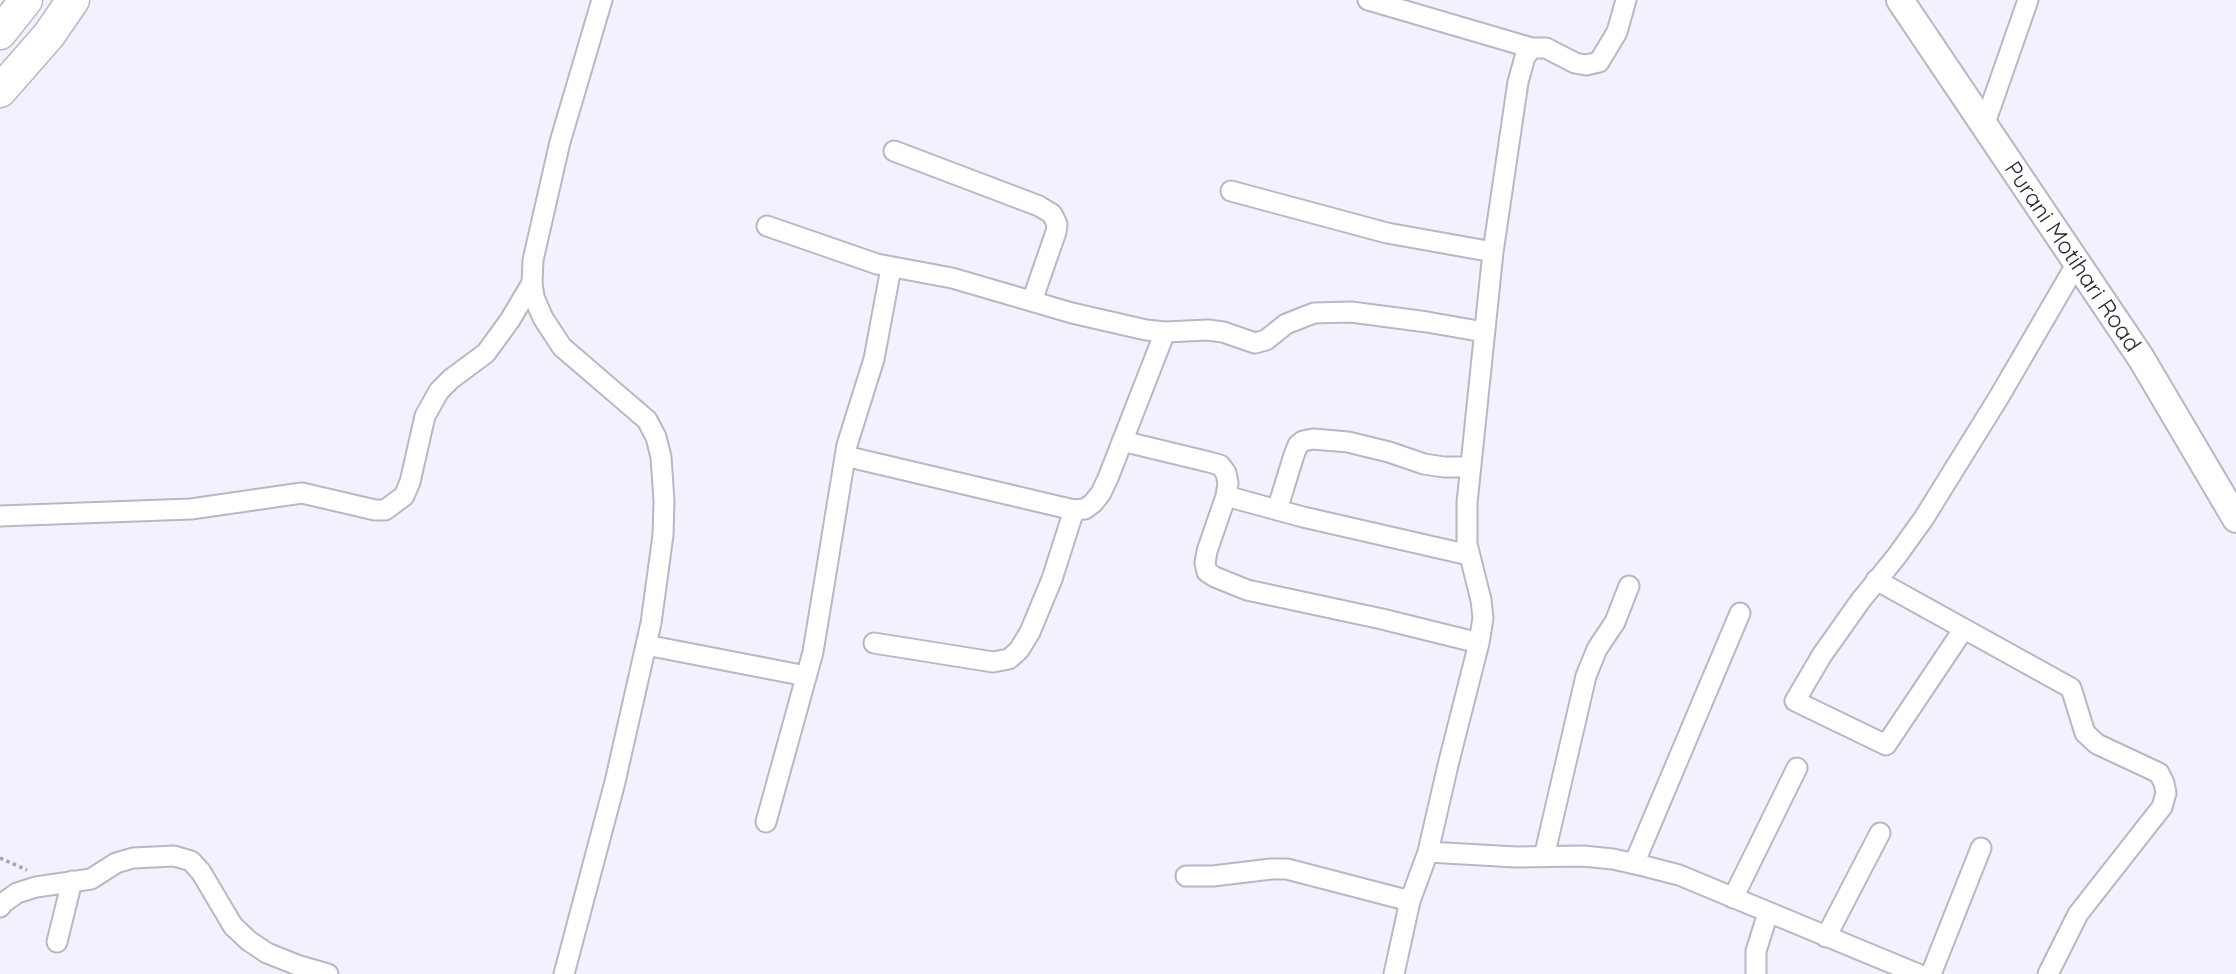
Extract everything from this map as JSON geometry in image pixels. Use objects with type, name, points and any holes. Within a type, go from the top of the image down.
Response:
[{"type":"highway","points":[[0,33],[26,0]]},
{"type":"highway","points":[[0,91],[49,35],[73,0]]},
{"type":"main road","name":"Purani Motihari Road","points":[[1900,0],[2147,367],[2236,519]]},
{"type":"street","points":[[564,974],[615,782],[646,645],[663,535],[664,481],[656,436],[639,412],[562,347],[543,318],[534,298],[532,283],[535,251],[559,142],[602,0]]},
{"type":"street","points":[[1368,0],[1532,48],[1546,48],[1575,63],[1586,65],[1599,62],[1617,32],[1626,0]]},
{"type":"street","points":[[1984,126],[2028,0]]},
{"type":"street","points":[[1394,974],[1410,901],[1428,852],[1483,618],[1469,555],[1467,503],[1493,252],[1518,82],[1524,57],[1532,48]]},
{"type":"street","points":[[894,150],[1039,206],[1052,214],[1057,224],[1056,232],[1032,301]]},
{"type":"street","points":[[1231,191],[1398,235],[1493,252]]},
{"type":"street","points":[[767,226],[891,268],[952,278],[1084,316],[1146,330],[1208,330],[1255,343],[1266,340],[1286,324],[1314,313],[1351,312],[1484,332]]},
{"type":"street","points":[[1963,630],[1886,745],[1795,701],[1822,655],[1924,518],[2077,263]]},
{"type":"street","points":[[766,822],[816,633],[845,456],[851,429],[868,384],[891,268]]},
{"type":"street","points":[[0,516],[191,509],[302,493],[385,510],[404,496],[410,482],[425,416],[439,391],[486,353],[532,283]]},
{"type":"street","points":[[845,456],[1074,510],[1085,509],[1101,493],[1165,332]]},
{"type":"street","points":[[1277,510],[1294,455],[1303,441],[1313,439],[1348,442],[1424,464],[1471,467]]},
{"type":"street","points":[[1122,441],[1220,465],[1226,472],[1226,496],[1205,563],[1207,572],[1215,578],[1247,590],[1479,643]]},
{"type":"street","points":[[1226,496],[1469,555]]},
{"type":"street","points":[[874,643],[993,662],[1009,659],[1019,650],[1035,620],[1052,579],[1074,510]]},
{"type":"street","points":[[1876,580],[2071,688],[2085,733],[2097,744],[2159,773],[2164,783],[2166,793],[2162,807],[2078,914],[2048,974]]},
{"type":"street","points":[[1544,856],[1586,676],[1597,649],[1615,622],[1629,586]]},
{"type":"street","points":[[1634,864],[1740,613]]},
{"type":"street","points":[[646,645],[806,676]]},
{"type":"street","points":[[1733,898],[1797,768]]},
{"type":"street","points":[[1826,937],[1880,833]]},
{"type":"street","points":[[1931,974],[1981,848]]},
{"type":"street","points":[[1428,852],[1516,857],[1583,856],[1634,864],[1679,876],[1918,974]]},
{"type":"street","points":[[0,907],[17,893],[91,879],[116,863],[133,858],[174,856],[191,861],[201,872],[233,926],[248,941],[267,953],[328,974]]},
{"type":"street","points":[[1186,876],[1287,869],[1410,901]]},
{"type":"street","points":[[57,942],[72,881]]},
{"type":"street","points":[[1756,974],[1756,951],[1768,913]]}]
